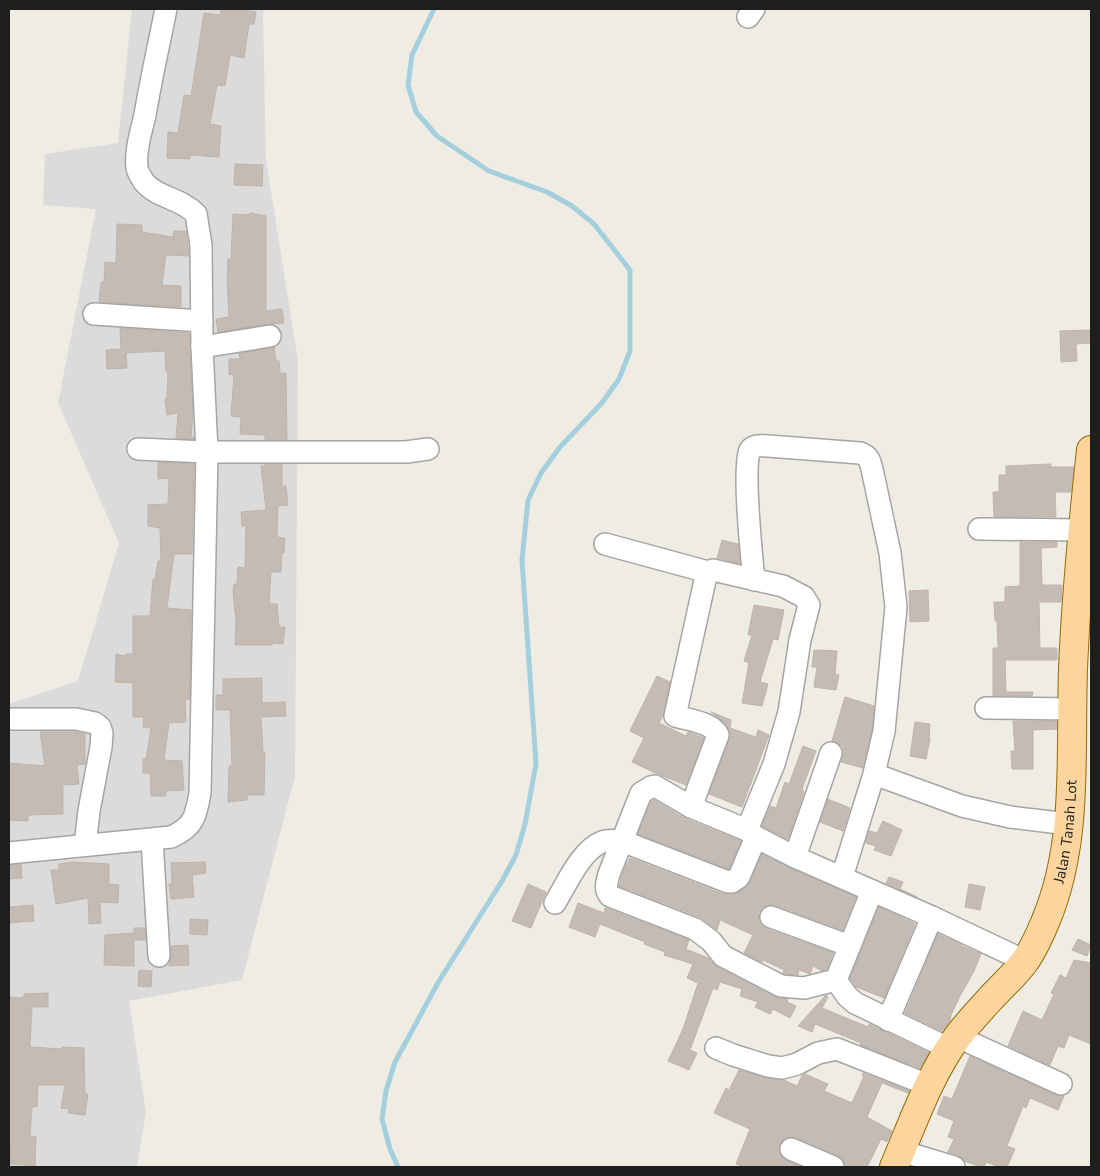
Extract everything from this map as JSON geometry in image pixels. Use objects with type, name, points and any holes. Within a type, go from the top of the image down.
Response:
[{"type":"main road","name":"Jalan Tanah Lot","points":[[898,1159],[928,1085],[954,1043],[1025,962],[1047,919],[1062,872],[1071,807],[1072,709],[1083,645],[1086,517],[1091,450]]},
{"type":"street","points":[[9,853],[172,837],[189,826],[195,817],[200,793],[207,452],[202,347],[201,246],[196,214],[191,208],[176,199],[152,189],[138,171],[139,143],[166,9]]},
{"type":"street","points":[[94,314],[202,321]]},
{"type":"street","points":[[202,347],[270,336]]},
{"type":"street","points":[[754,580],[747,485],[748,455],[752,448],[768,446],[866,455],[872,469],[890,553],[896,607],[884,731],[874,774],[842,877]]},
{"type":"street","points":[[138,449],[207,452],[406,452],[428,449]]},
{"type":"street","points":[[979,529],[1086,517]]},
{"type":"street","points":[[555,903],[582,858],[593,847],[604,841],[622,841],[728,882],[732,882],[739,877],[789,712],[800,640],[809,606],[804,597],[783,586],[712,570],[708,572],[605,544]]},
{"type":"street","points":[[691,807],[718,735],[715,729],[705,724],[675,716],[708,572]]},
{"type":"street","points":[[986,708],[1072,709]]},
{"type":"street","points":[[9,719],[76,719],[95,723],[100,727],[102,733],[101,747],[89,811],[85,845]]},
{"type":"street","points":[[795,857],[830,753]]},
{"type":"street","points":[[874,774],[962,806],[1010,817],[1068,824]]},
{"type":"street","points":[[836,980],[804,988],[782,986],[723,956],[711,941],[695,929],[610,896],[606,891],[606,885],[641,793],[655,786],[691,807],[751,834],[795,857],[932,917],[1025,962]]},
{"type":"street","points":[[152,840],[158,956]]},
{"type":"street","points":[[836,980],[872,891]]},
{"type":"street","points":[[771,917],[850,946]]},
{"type":"street","points":[[888,1020],[932,917]]},
{"type":"street","points":[[836,980],[855,1003],[888,1020],[1061,1084]]},
{"type":"street","points":[[716,1048],[768,1066],[782,1068],[797,1064],[818,1053],[837,1049],[928,1085]]},
{"type":"street","points":[[791,1149],[833,1167]]},
{"type":"street","points":[[898,1159],[954,1167]]},
{"type":"shaded area","points":[[132,9],[266,9],[263,13],[266,160],[298,361],[295,776],[242,980],[129,1001],[146,1112],[137,1167],[9,1167],[9,704],[78,681],[119,543],[58,403],[96,209],[43,205],[45,154],[118,143]]},
{"type":"building","points":[[221,9],[256,12],[254,24],[249,24],[244,58],[230,55],[225,86],[217,85],[210,124],[221,126],[219,157],[190,155],[190,159],[167,158],[168,132],[178,133],[184,95],[191,96],[204,13],[220,15]]},
{"type":"building","points":[[235,164],[263,165],[262,186],[234,185]]},
{"type":"building","points":[[250,213],[266,216],[266,311],[282,309],[284,323],[218,332],[216,319],[229,317],[227,280],[228,259],[231,259],[233,214],[250,215]]},
{"type":"building","points":[[117,224],[142,225],[142,232],[173,237],[174,231],[186,231],[189,256],[166,255],[162,285],[181,286],[181,307],[99,302],[101,282],[104,282],[105,262],[116,263]]},
{"type":"building","points":[[120,328],[189,333],[193,413],[191,437],[194,437],[194,439],[176,438],[178,413],[167,415],[165,399],[167,399],[168,372],[166,372],[165,351],[126,353],[127,368],[107,369],[106,350],[121,349]]},
{"type":"building","points":[[1091,330],[1091,343],[1076,344],[1077,361],[1061,362],[1060,331]]},
{"type":"building","points":[[274,347],[276,361],[279,361],[280,373],[286,373],[287,440],[265,440],[265,435],[240,434],[241,417],[231,416],[234,374],[229,375],[229,359],[240,359],[239,354]]},
{"type":"building","points":[[158,462],[194,464],[192,554],[174,554],[167,608],[191,610],[190,695],[189,700],[185,699],[186,722],[169,723],[164,760],[182,761],[184,790],[166,791],[166,796],[151,796],[150,773],[143,773],[143,759],[146,759],[151,728],[143,727],[144,717],[133,717],[133,683],[115,682],[116,654],[126,656],[126,654],[133,654],[133,616],[150,616],[153,579],[155,580],[158,561],[161,561],[160,528],[148,526],[148,505],[168,504],[169,478],[158,479]]},
{"type":"building","points":[[265,464],[282,464],[282,486],[286,486],[288,505],[278,506],[277,537],[285,538],[284,553],[282,553],[281,572],[271,572],[269,604],[277,604],[279,627],[285,627],[283,644],[235,645],[236,622],[233,591],[234,584],[237,584],[238,567],[245,568],[246,526],[242,526],[241,512],[266,510],[261,466],[265,466]]},
{"type":"building","points":[[1051,464],[1051,467],[1074,467],[1071,492],[1055,492],[1056,517],[994,517],[993,492],[999,492],[999,475],[1006,475],[1006,466]]},
{"type":"building","points":[[722,540],[738,544],[740,563],[717,558]]},
{"type":"building","points":[[1020,542],[1057,542],[1057,547],[1041,548],[1042,585],[1062,585],[1061,602],[1039,602],[1040,648],[1057,648],[1057,660],[1005,660],[1006,692],[1033,692],[1032,696],[993,696],[993,648],[998,648],[994,602],[1005,602],[1005,587],[1020,586]]},
{"type":"building","points":[[928,590],[929,621],[910,622],[909,591]]},
{"type":"building","points":[[754,605],[784,610],[778,640],[773,639],[760,682],[768,684],[762,706],[742,703],[749,663],[744,661],[752,635],[748,635]]},
{"type":"building","points":[[814,650],[837,651],[835,674],[839,675],[836,690],[814,687],[817,667],[812,667]]},
{"type":"building","points":[[657,676],[670,682],[663,716],[659,723],[686,736],[688,732],[704,738],[686,785],[632,762],[644,738],[630,731]]},
{"type":"building","points":[[262,678],[262,703],[285,702],[286,716],[261,717],[263,752],[265,752],[264,795],[248,795],[247,800],[228,802],[229,766],[232,766],[230,710],[216,710],[216,695],[223,695],[223,679]]},
{"type":"building","points":[[845,697],[874,706],[872,729],[863,768],[841,762],[843,746],[832,741]]},
{"type":"building","points":[[711,712],[731,720],[730,728],[756,737],[758,730],[769,735],[742,807],[709,794],[730,734],[725,723]]},
{"type":"building","points":[[1013,721],[1056,721],[1057,729],[1033,730],[1033,769],[1012,769],[1011,751],[1015,751]]},
{"type":"building","points":[[915,722],[930,724],[930,739],[926,759],[910,756]]},
{"type":"building","points":[[40,732],[75,732],[85,734],[85,764],[77,765],[79,784],[63,785],[63,814],[28,815],[28,821],[9,820],[9,763],[45,766]]},
{"type":"building","points":[[803,746],[816,751],[802,789],[804,792],[788,839],[762,826],[770,806],[776,808],[785,782],[789,784]]},
{"type":"building","points":[[828,799],[850,808],[843,831],[820,822]]},
{"type":"building","points":[[654,800],[686,819],[741,841],[729,869],[638,834],[651,802]]},
{"type":"building","points":[[883,821],[902,830],[891,856],[874,850],[876,846],[866,843],[869,831],[877,833]]},
{"type":"building","points":[[762,854],[856,897],[843,930],[775,905],[763,907],[759,912],[761,925],[766,929],[833,953],[827,969],[822,971],[813,966],[810,974],[799,970],[798,975],[785,974],[783,973],[784,970],[744,953],[753,935],[720,920],[717,930],[700,917],[619,886],[630,858],[723,894],[733,894],[739,892],[750,882]]},
{"type":"building","points":[[72,862],[109,864],[109,884],[119,885],[118,903],[100,902],[101,923],[89,924],[88,898],[56,904],[51,870],[59,870],[59,864]]},
{"type":"building","points":[[205,862],[206,873],[192,875],[194,897],[171,899],[169,884],[172,884],[171,863]]},
{"type":"building","points":[[21,864],[22,878],[9,879],[9,865]]},
{"type":"building","points":[[889,877],[903,882],[900,889],[917,897],[886,883]]},
{"type":"building","points":[[528,884],[546,892],[531,928],[512,921]]},
{"type":"building","points":[[969,884],[985,887],[980,910],[965,907]]},
{"type":"building","points":[[578,903],[604,913],[605,908],[689,940],[686,949],[708,958],[717,967],[775,997],[788,999],[787,1002],[796,1006],[790,1018],[773,1009],[770,1014],[755,1007],[758,1002],[740,996],[742,989],[720,982],[717,990],[713,988],[690,1050],[697,1053],[689,1070],[668,1061],[683,1029],[698,983],[687,978],[693,964],[664,955],[665,952],[644,944],[645,942],[600,924],[595,937],[569,927]]},
{"type":"building","points":[[33,905],[34,921],[9,923],[9,907]]},
{"type":"building","points":[[879,907],[915,924],[884,998],[856,987],[850,978]]},
{"type":"building","points":[[190,919],[208,920],[207,935],[190,934]]},
{"type":"building","points":[[134,928],[145,928],[146,940],[134,940],[134,966],[104,965],[105,935],[134,933]]},
{"type":"building","points":[[938,934],[981,954],[950,1017],[950,1021],[942,1031],[905,1013]]},
{"type":"building","points":[[1078,939],[1091,945],[1087,956],[1072,950]]},
{"type":"building","points":[[188,945],[189,965],[169,966],[171,946]]},
{"type":"building","points":[[1074,960],[1091,963],[1091,1044],[1069,1035],[1064,1048],[1058,1046],[1050,1065],[1008,1046],[1023,1011],[1042,1020],[1054,994],[1051,993],[1060,975],[1066,978]]},
{"type":"building","points":[[139,970],[152,971],[151,987],[138,986]]},
{"type":"building","points":[[48,993],[48,1007],[32,1007],[30,1047],[84,1048],[85,1093],[88,1094],[85,1115],[68,1113],[69,1109],[61,1108],[65,1085],[38,1085],[37,1107],[32,1107],[30,1136],[36,1137],[35,1166],[10,1164],[9,997],[24,998],[24,994]]},
{"type":"building","points":[[826,995],[828,997],[822,1008],[868,1027],[869,1024],[929,1053],[920,1068],[860,1045],[861,1043],[815,1024],[812,1032],[798,1026]]},
{"type":"building","points":[[970,1056],[1056,1095],[1064,1096],[1058,1110],[1030,1098],[1026,1108],[1023,1106],[1007,1146],[1015,1149],[1007,1167],[1000,1167],[986,1162],[984,1167],[981,1167],[964,1161],[958,1155],[948,1152],[954,1139],[948,1137],[954,1121],[937,1114],[944,1096],[952,1099]]},
{"type":"building","points":[[739,1070],[766,1078],[784,1080],[797,1086],[805,1074],[828,1084],[824,1091],[852,1103],[864,1076],[862,1075],[863,1073],[909,1091],[908,1093],[882,1083],[867,1117],[892,1131],[887,1142],[881,1139],[867,1167],[845,1167],[843,1160],[838,1156],[790,1137],[784,1139],[780,1144],[779,1151],[781,1156],[802,1167],[745,1167],[736,1164],[750,1129],[714,1113],[726,1088],[729,1090]]},
{"type":"waterway","points":[[398,1167],[390,1149],[382,1119],[386,1091],[395,1062],[439,981],[502,881],[516,855],[525,824],[536,764],[522,560],[528,500],[541,473],[560,447],[601,404],[619,379],[630,351],[630,270],[594,224],[572,206],[547,192],[489,171],[437,136],[416,112],[408,85],[412,55],[434,9]]}]
